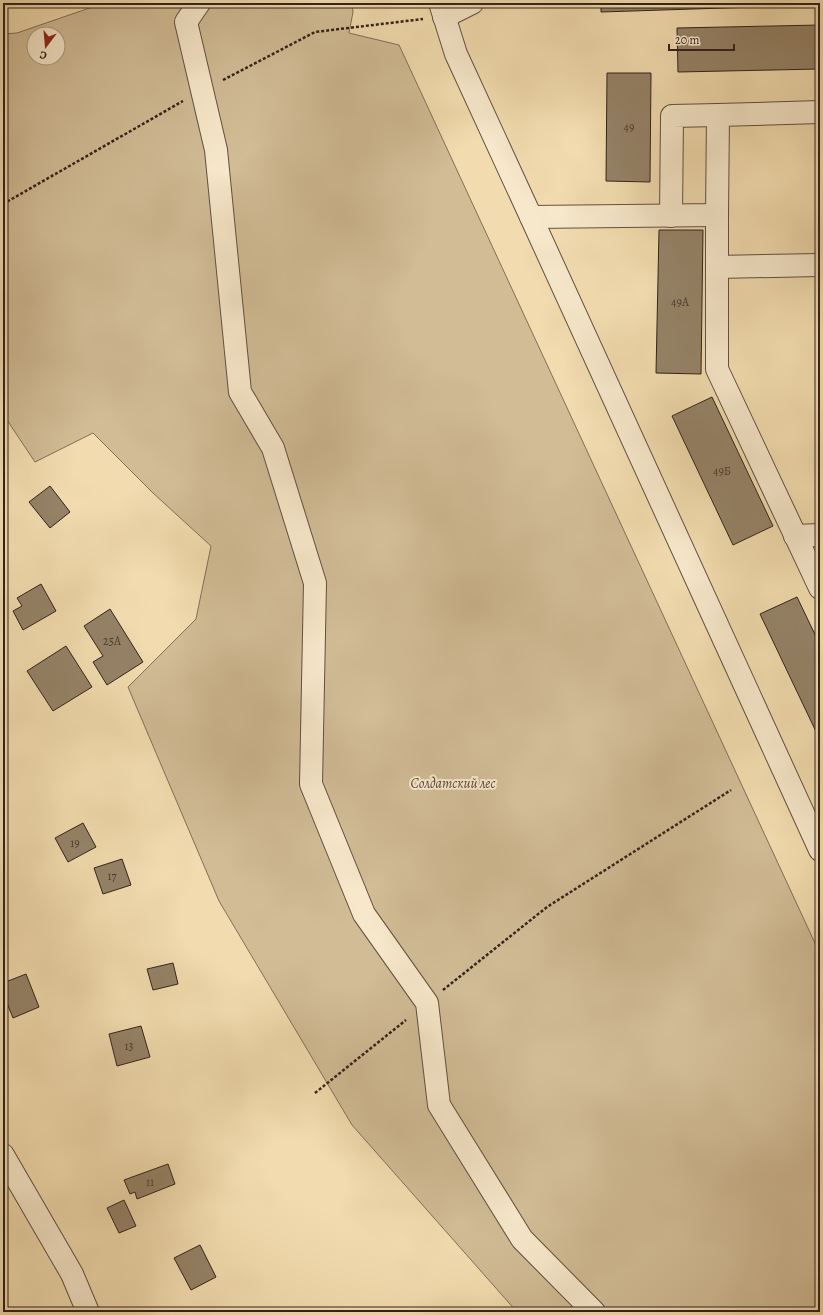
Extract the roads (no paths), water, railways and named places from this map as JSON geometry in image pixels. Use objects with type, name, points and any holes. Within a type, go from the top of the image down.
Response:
[{"type":"street","points":[[199,3],[186,22],[216,150],[240,392],[273,448],[315,583],[312,784],[364,914],[427,1003],[439,1105],[522,1239],[594,1312]]},
{"type":"street","points":[[472,3],[442,10],[456,54],[820,850]]},
{"type":"street","points":[[671,216],[672,116],[820,112]]},
{"type":"street","points":[[718,115],[718,369],[820,588]]},
{"type":"street","points":[[531,217],[717,216]]},
{"type":"street","points":[[718,267],[820,265]]},
{"type":"street","points":[[795,536],[820,535]]},
{"type":"street","points":[[3,1155],[72,1274],[88,1312]]},
{"type":"park label","name":"Солдатский лес","points":[[453,783]]}]
